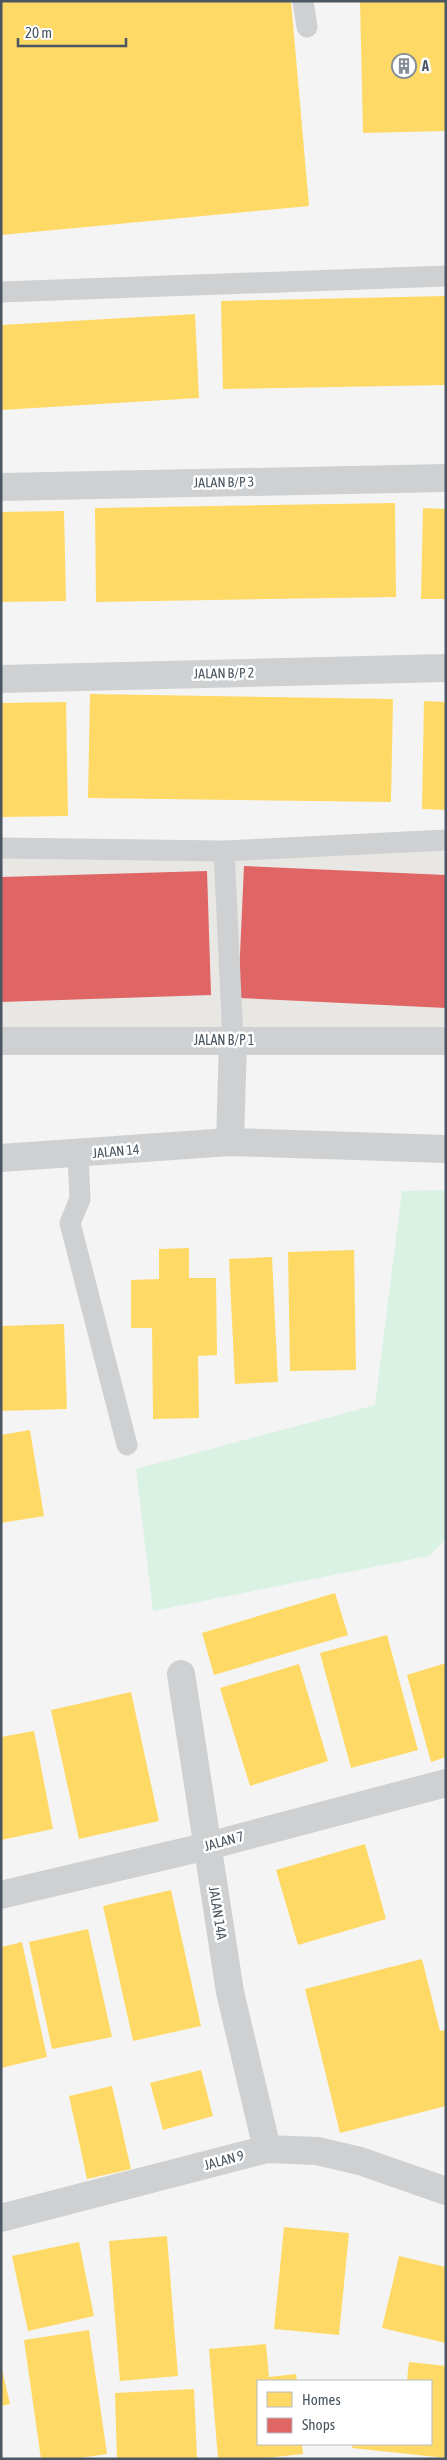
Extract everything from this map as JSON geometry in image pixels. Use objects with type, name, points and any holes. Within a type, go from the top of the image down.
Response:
[{"type":"street","name":"JALAN B/P 3","points":[[1,487],[446,478]]},
{"type":"street","name":"JALAN B/P 2","points":[[1,679],[446,668]]},
{"type":"street","points":[[230,1142],[233,1040]]},
{"type":"street","name":"JALAN B/P 1","points":[[1,1041],[446,1041]]},
{"type":"street","name":"JALAN 14","points":[[1,1158],[230,1142],[446,1149]]},
{"type":"street","name":"JALAN 14A","points":[[181,1674],[230,1992],[268,2149]]},
{"type":"street","name":"JALAN 7","points":[[1,1895],[208,1846],[446,1783]]},
{"type":"street","name":"JALAN 9","points":[[1,2218],[268,2149],[326,2153],[360,2161],[446,2190]]},
{"type":"lane","points":[[303,1],[307,27]]},
{"type":"lane","points":[[1,292],[446,276]]},
{"type":"lane","points":[[1,848],[224,851],[446,840]]},
{"type":"lane","points":[[224,851],[233,1040]]},
{"type":"lane","points":[[78,1154],[80,1199],[70,1223],[127,1445]]},
{"type":"shaded area","points":[[446,838],[446,1029],[1,1028],[1,847]]},
{"type":"green space","points":[[446,1190],[446,1539],[429,1556],[153,1611],[136,1469],[375,1405],[402,1191]]},
{"type":"building: Homes","points":[[1,1],[291,1],[309,206],[1,235]]},
{"type":"building: Homes","name":"A","points":[[360,1],[446,1],[446,131],[363,133]]},
{"type":"building: Homes","points":[[446,296],[446,385],[223,389],[221,301]]},
{"type":"building: Homes","points":[[195,314],[199,398],[1,410],[1,325]]},
{"type":"building: Homes","points":[[395,503],[396,597],[96,602],[95,508]]},
{"type":"building: Homes","points":[[423,508],[446,509],[446,599],[421,599]]},
{"type":"building: Homes","points":[[64,511],[66,601],[1,602],[1,512]]},
{"type":"building: Homes","points":[[90,694],[393,699],[391,802],[88,798]]},
{"type":"building: Homes","points":[[424,701],[446,702],[446,810],[422,809]]},
{"type":"building: Homes","points":[[66,702],[68,816],[1,817],[1,703]]},
{"type":"building: Homes","points":[[189,1248],[189,1278],[216,1278],[217,1355],[198,1356],[199,1418],[153,1419],[152,1328],[131,1328],[131,1280],[159,1279],[159,1249]]},
{"type":"building: Homes","points":[[354,1250],[356,1370],[290,1371],[288,1252]]},
{"type":"building: Homes","points":[[272,1257],[278,1382],[235,1384],[229,1259]]},
{"type":"building: Homes","points":[[64,1324],[67,1409],[1,1411],[1,1326]]},
{"type":"building: Homes","points":[[30,1430],[44,1516],[1,1523],[1,1435]]},
{"type":"building: Homes","points":[[335,1593],[348,1635],[214,1675],[202,1633]]},
{"type":"building: Homes","points":[[387,1635],[418,1750],[351,1768],[320,1653]]},
{"type":"building: Homes","points":[[446,1663],[446,1757],[431,1762],[407,1675]]},
{"type":"building: Homes","points":[[299,1664],[328,1761],[250,1786],[220,1688]]},
{"type":"building: Homes","points":[[131,1692],[159,1821],[79,1839],[51,1710]]},
{"type":"building: Homes","points":[[34,1731],[53,1829],[1,1840],[1,1737]]},
{"type":"building: Homes","points":[[365,1844],[386,1919],[298,1945],[276,1870]]},
{"type":"building: Homes","points":[[171,1890],[201,2026],[133,2041],[103,1906]]},
{"type":"building: Homes","points":[[88,1929],[112,2037],[52,2049],[29,1942]]},
{"type":"building: Homes","points":[[22,1942],[47,2057],[1,2068],[1,1947]]},
{"type":"building: Homes","points":[[422,1959],[440,2031],[446,2030],[446,2106],[340,2133],[305,1989]]},
{"type":"building: Homes","points":[[201,2070],[213,2116],[163,2130],[150,2083]]},
{"type":"building: Homes","points":[[112,2086],[131,2169],[87,2179],[69,2096]]},
{"type":"building: Homes","points":[[284,2227],[349,2233],[339,2335],[274,2329]]},
{"type":"building: Homes","points":[[167,2236],[178,2376],[120,2381],[109,2241]]},
{"type":"building: Homes","points":[[79,2242],[94,2316],[28,2331],[12,2256]]},
{"type":"building: Homes","points":[[399,2256],[446,2267],[446,2343],[382,2328]]},
{"type":"building: Homes","points":[[89,2330],[107,2454],[73,2459],[41,2459],[24,2340]]},
{"type":"building: Homes","points":[[266,2344],[269,2377],[296,2374],[297,2380],[257,2380],[257,2445],[302,2445],[303,2454],[256,2459],[218,2459],[209,2349]]},
{"type":"building: Homes","points":[[409,2362],[446,2366],[446,2458],[352,2448],[353,2445],[432,2445],[432,2380],[407,2380]]},
{"type":"building: Homes","points":[[1,2365],[10,2404],[1,2406]]},
{"type":"building: Homes","points":[[194,2389],[197,2459],[117,2459],[115,2393]]},
{"type":"building: Shops","points":[[244,866],[446,875],[446,1008],[238,998]]},
{"type":"building: Shops","points":[[207,871],[211,995],[1,1002],[1,877]]},
{"type":"place","name":"A","points":[[404,66]]}]
